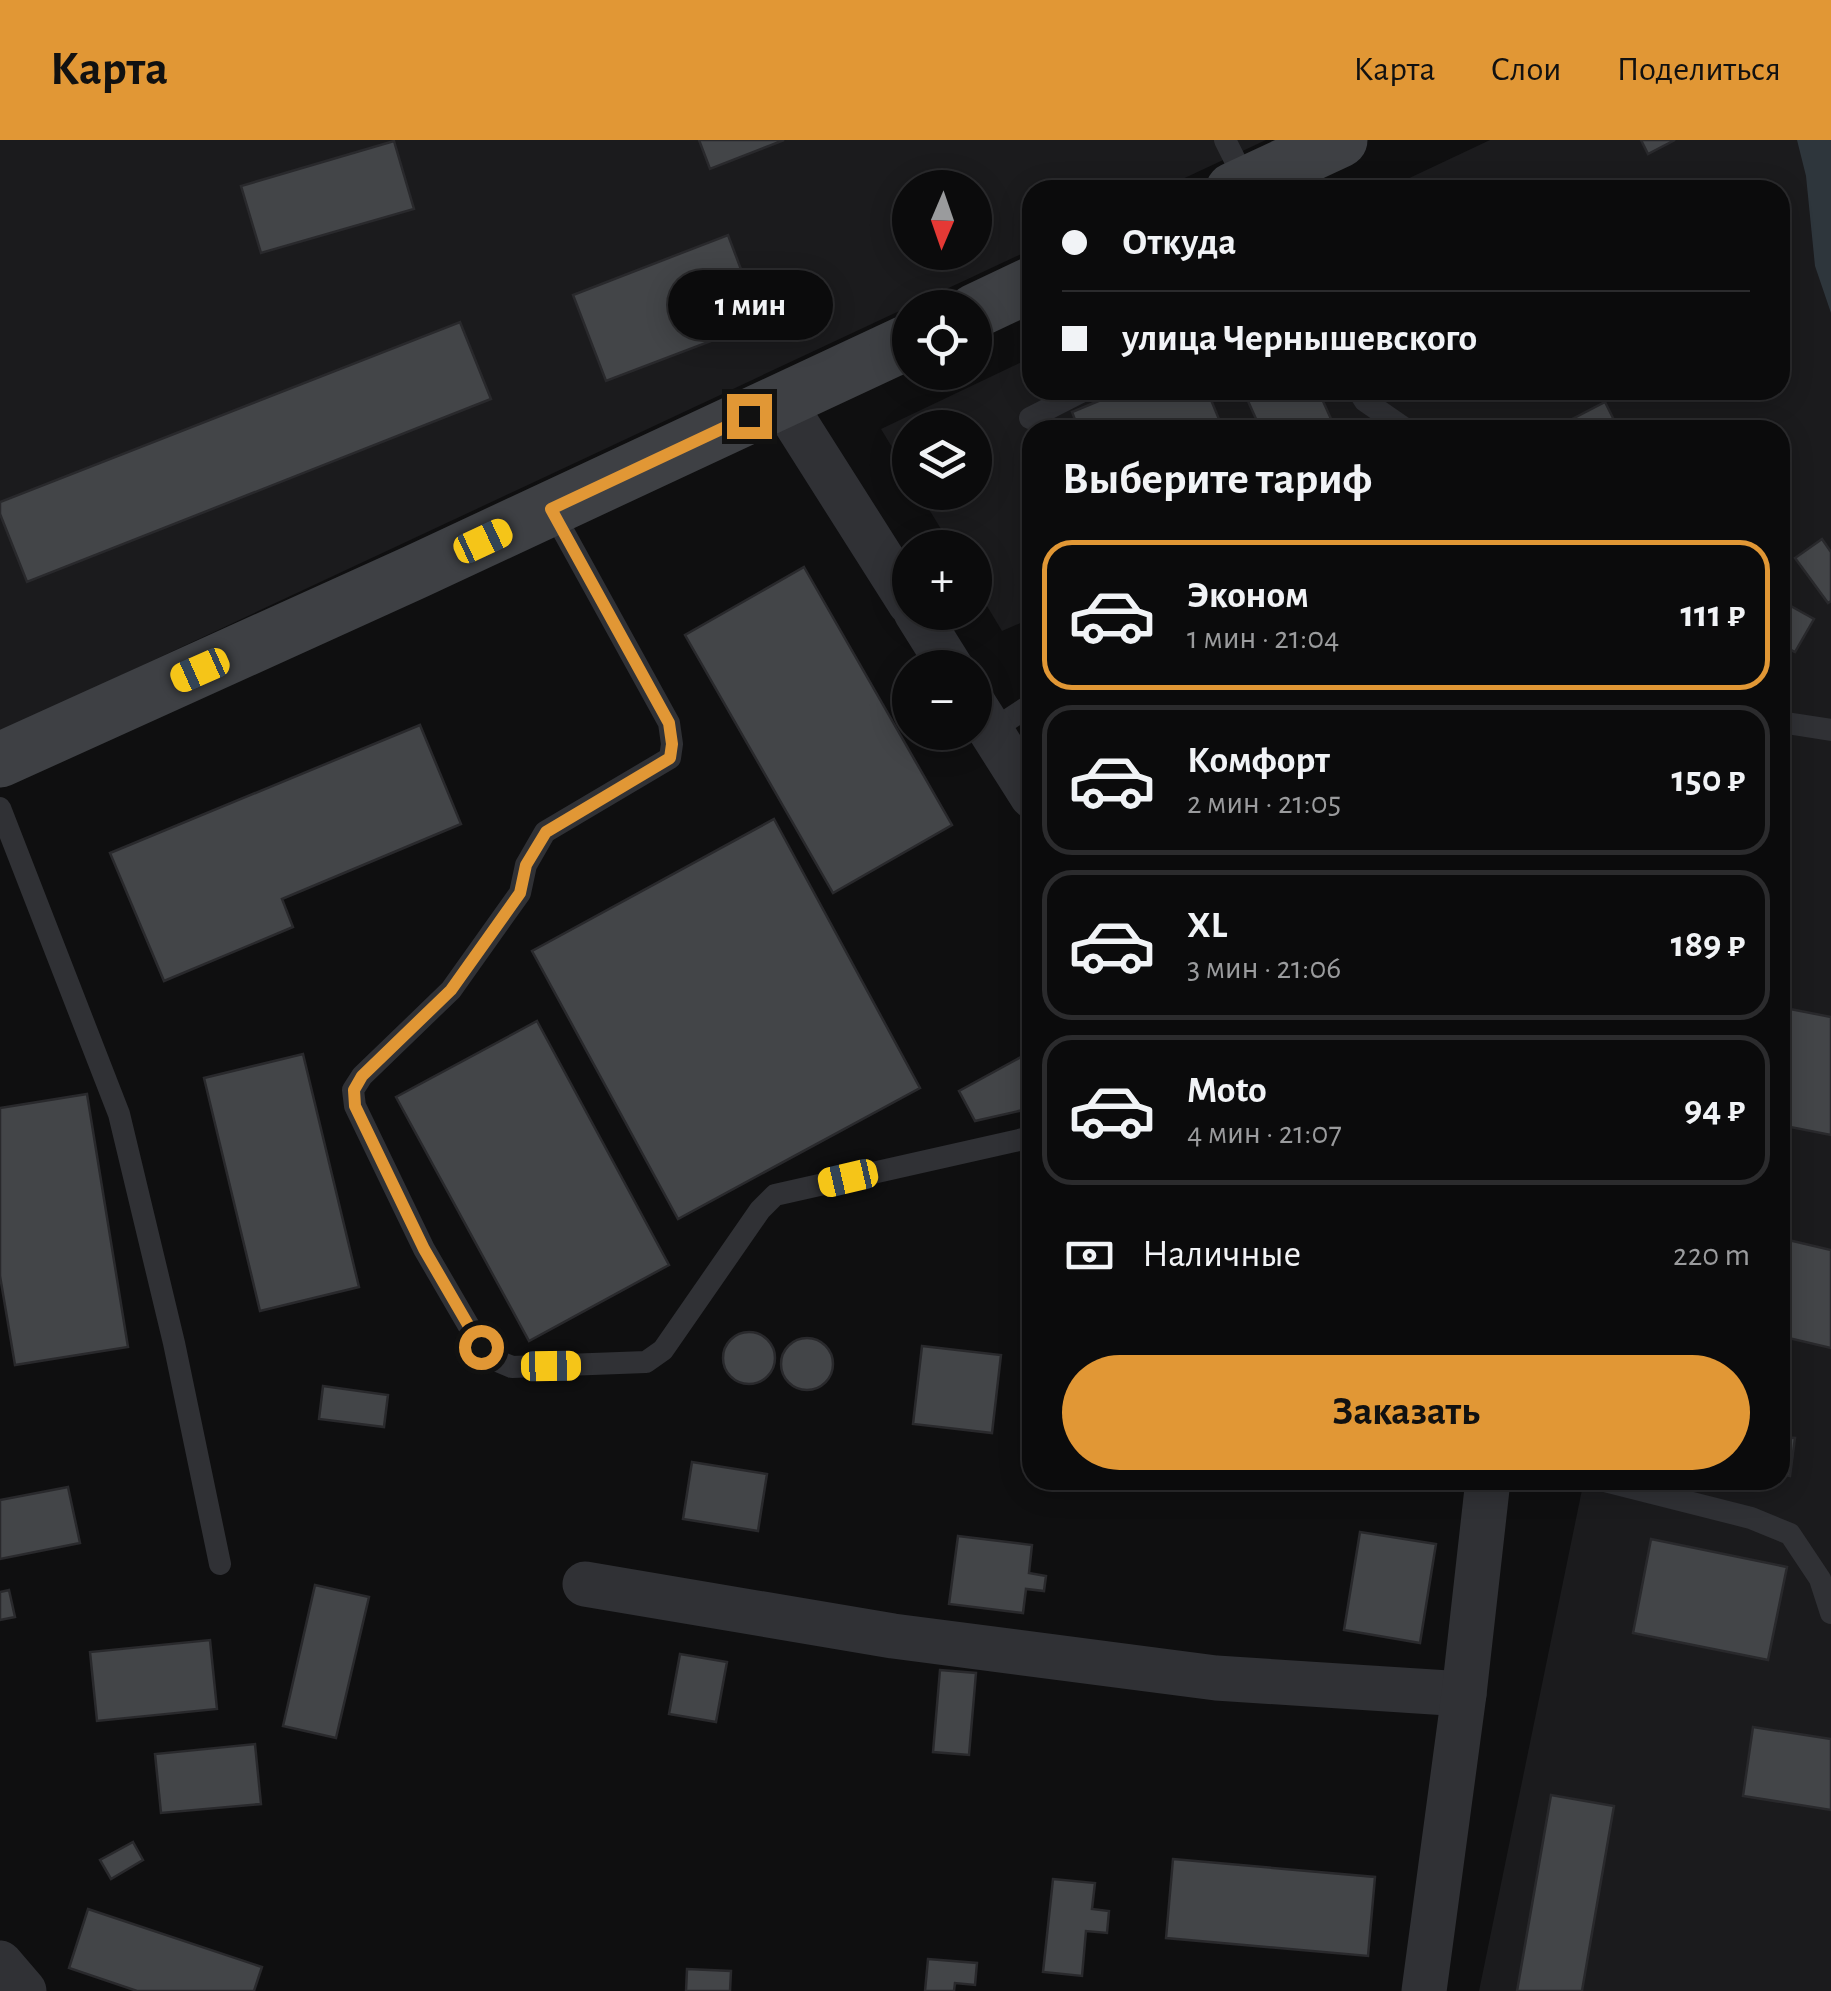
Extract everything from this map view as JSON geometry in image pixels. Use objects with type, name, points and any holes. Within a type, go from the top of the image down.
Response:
[{"type":"main road","points":[[1239,176],[1340,140]]},
{"type":"main road","points":[[992,302],[1022,289]]},
{"type":"main road","points":[[0,760],[892,349]]},
{"type":"street","points":[[782,401],[892,575]]},
{"type":"street","points":[[992,732],[1022,780]]},
{"type":"street","points":[[1424,1991],[1487,1490]]},
{"type":"street","points":[[585,1584],[893,1636],[1216,1678],[1464,1694]]},
{"type":"street","points":[[0,1964],[24,1991]]},
{"type":"lane","points":[[1030,418],[1065,400]]},
{"type":"lane","points":[[1364,400],[1393,420]]},
{"type":"lane","points":[[551,509],[669,723],[670,758],[546,832],[526,865],[520,893],[451,990],[362,1076],[354,1090],[355,1106],[424,1249],[481,1347],[494,1360],[512,1367],[646,1362],[663,1350],[760,1210],[775,1196],[1022,1140]]},
{"type":"lane","points":[[992,715],[1022,707]]},
{"type":"lane","points":[[1790,724],[1831,730]]},
{"type":"lane","points":[[0,808],[119,1114],[174,1343],[220,1564]]},
{"type":"lane","points":[[1640,1490],[1751,1518],[1790,1534],[1820,1579],[1831,1613]]},
{"type":"shaded area","points":[[0,140],[1266,140],[1180,180],[1022,180],[1022,254],[992,268],[992,170],[892,170],[892,270],[987,270],[944,290],[892,290],[892,315],[0,732]]},
{"type":"shaded area","points":[[1490,140],[1831,140],[1831,1991],[1479,1991],[1582,1490],[1790,1490],[1790,420],[1022,420],[1022,622],[1002,631],[992,614],[992,530],[942,530],[929,510],[992,510],[992,410],[921,410],[963,390],[992,390],[992,376],[1022,362],[1022,400],[1790,400],[1790,180],[1405,180]]},
{"type":"shaded area","points":[[1797,140],[1831,140],[1831,313],[1815,266],[1806,176]]},
{"type":"shaded area","points":[[892,424],[892,447],[881,429]]},
{"type":"building","points":[[699,140],[784,140],[710,169]]},
{"type":"building","points":[[1641,140],[1675,140],[1648,154]]},
{"type":"building","points":[[394,141],[414,209],[261,253],[241,186]]},
{"type":"building","points":[[728,235],[761,322],[606,381],[573,295]]},
{"type":"building","points":[[460,322],[491,399],[27,582],[0,514],[0,502]]},
{"type":"building","points":[[1101,400],[1211,400],[1219,420],[1075,420],[1072,412]]},
{"type":"building","points":[[1248,400],[1322,400],[1332,420],[1256,420]]},
{"type":"building","points":[[1605,402],[1614,420],[1570,420]]},
{"type":"building","points":[[1822,539],[1831,552],[1828,603],[1795,558]]},
{"type":"building","points":[[804,567],[892,720],[892,750],[909,750],[952,825],[833,893],[685,635]]},
{"type":"building","points":[[1790,606],[1814,619],[1795,652],[1790,649]]},
{"type":"building","points":[[420,725],[461,824],[282,899],[293,927],[164,981],[110,853]]},
{"type":"building","points":[[774,819],[920,1088],[678,1219],[532,951]]},
{"type":"building","points":[[1790,1009],[1831,1017],[1831,1135],[1790,1127]]},
{"type":"building","points":[[537,1021],[669,1265],[529,1341],[396,1097]]},
{"type":"building","points":[[303,1054],[359,1287],[260,1311],[204,1078]]},
{"type":"building","points":[[1022,1056],[1022,1110],[975,1121],[959,1091]]},
{"type":"building","points":[[87,1094],[128,1347],[15,1365],[0,1276],[0,1108]]},
{"type":"building","points":[[1790,1240],[1831,1250],[1831,1348],[1790,1338]]},
{"type":"building","points":[[749,1332],[768,1339],[775,1358],[768,1377],[749,1384],[730,1377],[723,1358],[730,1339]]},
{"type":"building","points":[[807,1338],[826,1345],[833,1364],[826,1383],[807,1390],[788,1383],[781,1364],[788,1345]]},
{"type":"building","points":[[922,1346],[1001,1355],[992,1433],[913,1424]]},
{"type":"building","points":[[323,1386],[388,1395],[384,1427],[319,1419]]},
{"type":"building","points":[[1790,1438],[1795,1438],[1790,1476]]},
{"type":"building","points":[[692,1462],[767,1474],[758,1531],[683,1519]]},
{"type":"building","points":[[68,1487],[80,1543],[0,1559],[0,1500]]},
{"type":"building","points":[[1360,1532],[1436,1544],[1420,1643],[1344,1630]]},
{"type":"building","points":[[958,1536],[1032,1545],[1029,1573],[1046,1576],[1044,1591],[1026,1589],[1023,1613],[949,1604]]},
{"type":"building","points":[[1651,1539],[1787,1567],[1768,1660],[1633,1633]]},
{"type":"building","points":[[315,1585],[369,1597],[336,1738],[283,1726]]},
{"type":"building","points":[[9,1590],[15,1617],[0,1620],[0,1592]]},
{"type":"building","points":[[210,1640],[217,1709],[97,1721],[90,1652]]},
{"type":"building","points":[[680,1654],[727,1662],[716,1722],[669,1714]]},
{"type":"building","points":[[940,1670],[976,1673],[969,1755],[933,1752]]},
{"type":"building","points":[[1753,1727],[1831,1739],[1831,1810],[1743,1796]]},
{"type":"building","points":[[255,1744],[261,1804],[161,1813],[155,1754]]},
{"type":"building","points":[[1551,1795],[1614,1806],[1582,1991],[1517,1991]]},
{"type":"building","points":[[133,1842],[143,1860],[111,1879],[100,1860]]},
{"type":"building","points":[[1173,1859],[1375,1877],[1368,1956],[1166,1938]]},
{"type":"building","points":[[1053,1879],[1095,1883],[1092,1909],[1109,1911],[1107,1933],[1086,1931],[1082,1976],[1043,1972]]},
{"type":"building","points":[[88,1909],[262,1967],[254,1991],[137,1991],[69,1968]]},
{"type":"building","points":[[928,1959],[977,1963],[975,1985],[955,1983],[954,1991],[925,1991]]},
{"type":"building","points":[[687,1969],[731,1971],[730,1991],[686,1991]]},
{"type":"route","points":[[481,1347],[424,1249],[355,1106],[354,1090],[362,1076],[451,990],[520,893],[526,865],[546,832],[670,758],[669,723],[551,509],[749,416]]}]
